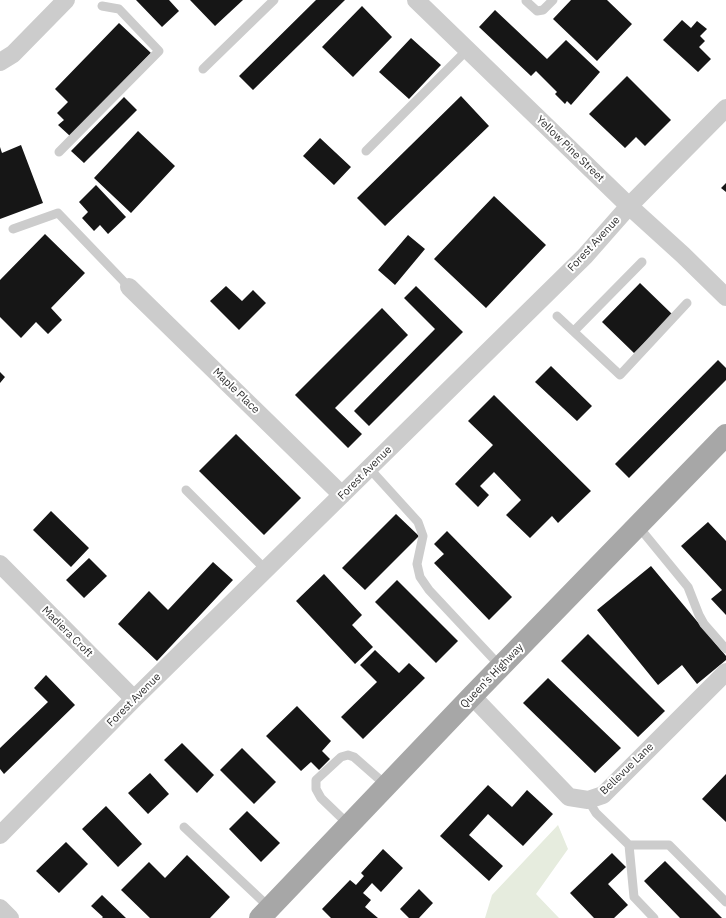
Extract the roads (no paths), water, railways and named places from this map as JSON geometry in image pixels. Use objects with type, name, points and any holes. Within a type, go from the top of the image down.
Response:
[{"type":"main road","name":"Queen's Highway","points":[[265,913],[472,696],[726,435]]},
{"type":"street","points":[[0,62],[13,54],[66,0]]},
{"type":"street","name":"Yellow Pine Street","points":[[416,0],[629,206],[726,297]]},
{"type":"street","name":"Forest Avenue","points":[[0,835],[134,699],[585,256],[629,206],[726,109]]},
{"type":"street","name":"Maple Place","points":[[129,287],[342,495]]},
{"type":"street","name":"Madiera Croft","points":[[0,564],[134,699]]},
{"type":"street","name":"Bellevue Lane","points":[[472,696],[569,797],[588,800],[603,795],[726,672]]},
{"type":"street","points":[[0,908],[10,918]]},
{"type":"lane","points":[[203,69],[274,0]]},
{"type":"lane","points":[[526,1],[537,11],[543,10],[553,0]]},
{"type":"lane","points":[[59,152],[159,51],[119,9],[102,6]]},
{"type":"lane","points":[[366,151],[467,50]]},
{"type":"lane","points":[[13,229],[58,213],[129,287]]},
{"type":"lane","points":[[574,332],[642,262]]},
{"type":"lane","points":[[557,316],[620,376],[687,303]]},
{"type":"lane","points":[[369,468],[418,522],[423,536],[417,564],[420,577],[429,590],[501,667]]},
{"type":"lane","points":[[186,490],[266,570]]},
{"type":"lane","points":[[638,526],[688,587],[704,624],[726,649]]},
{"type":"lane","points":[[350,825],[321,798],[316,789],[316,780],[341,757],[348,755],[354,757],[387,786]]},
{"type":"lane","points":[[588,800],[596,813],[629,845],[634,897],[654,918]]},
{"type":"lane","points":[[184,827],[265,913]]},
{"type":"lane","points":[[629,845],[669,845],[726,902]]}]
